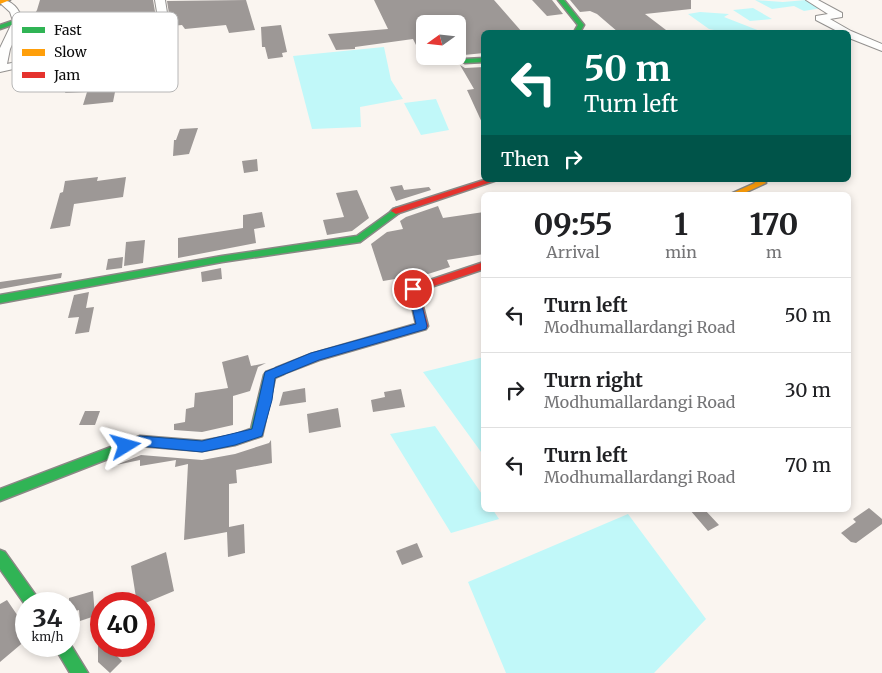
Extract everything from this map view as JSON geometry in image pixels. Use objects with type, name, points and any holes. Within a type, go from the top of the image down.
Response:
[{"type":"street","points":[[562,0],[581,25],[578,30]]},
{"type":"street","points":[[811,0],[838,15],[820,18],[842,30]]},
{"type":"street","points":[[4,1],[16,12]]},
{"type":"street","points":[[0,27],[12,23]]},
{"type":"street","points":[[0,69],[5,49],[12,34]]},
{"type":"street","points":[[851,35],[882,48]]},
{"type":"street","points":[[466,61],[481,60]]},
{"type":"street","points":[[0,298],[222,259],[360,239],[397,210],[487,182]]},
{"type":"street","points":[[740,192],[762,183],[760,182]]},
{"type":"street","points":[[0,495],[140,441],[202,446],[235,440],[257,432],[266,400],[270,375],[315,356],[422,326],[413,289],[481,266]]},
{"type":"street","points":[[0,557],[25,592]]},
{"type":"street","points":[[69,657],[80,673]]},
{"type":"water","points":[[755,0],[783,2],[806,0],[822,8],[804,11],[794,6],[772,9]]},
{"type":"water","points":[[753,8],[772,19],[750,21],[733,10]]},
{"type":"water","points":[[700,12],[729,14],[724,17],[757,30],[709,29],[688,14]]},
{"type":"water","points":[[384,47],[391,80],[403,99],[360,107],[361,127],[312,129],[293,56]]},
{"type":"water","points":[[436,99],[449,130],[421,135],[404,103]]},
{"type":"water","points":[[481,358],[481,452],[423,372]]},
{"type":"water","points":[[435,426],[481,493],[481,512],[494,512],[499,519],[451,533],[390,434]]},
{"type":"water","points":[[628,514],[706,619],[654,673],[506,673],[468,582]]},
{"type":"building","points":[[40,0],[153,0],[155,12],[36,12]]},
{"type":"building","points":[[246,0],[255,30],[229,33],[226,25],[185,29],[182,25],[178,25],[178,12],[169,12],[167,1]]},
{"type":"building","points":[[374,0],[494,0],[520,30],[481,30],[481,53],[466,55],[466,15],[416,15],[416,45],[413,39],[355,47],[355,49],[336,50],[328,34],[388,29]]},
{"type":"building","points":[[532,0],[552,0],[563,14],[547,16]]},
{"type":"building","points":[[570,0],[691,0],[691,9],[645,14],[666,30],[616,30],[597,14],[590,11],[580,12]]},
{"type":"building","points":[[281,25],[287,52],[282,53],[283,57],[268,59],[265,47],[262,47],[261,27]]},
{"type":"building","points":[[460,65],[465,68],[481,67],[481,120],[467,90],[474,89]]},
{"type":"building","points":[[87,92],[115,92],[113,102],[83,105]]},
{"type":"building","points":[[198,128],[189,154],[173,156],[174,140],[176,140],[180,129]]},
{"type":"building","points":[[257,159],[258,171],[244,173],[242,161]]},
{"type":"building","points":[[98,177],[97,181],[126,177],[123,197],[74,204],[70,226],[50,229],[65,181]]},
{"type":"building","points":[[402,185],[404,190],[429,187],[431,190],[396,201],[390,187]]},
{"type":"building","points":[[357,190],[369,218],[352,231],[327,235],[323,220],[344,217],[336,193]]},
{"type":"building","points":[[438,206],[443,218],[481,212],[481,254],[447,260],[450,267],[403,282],[401,278],[383,281],[371,244],[387,232],[403,229],[400,221],[406,217]]},
{"type":"building","points":[[262,212],[265,227],[254,229],[256,243],[178,258],[178,238],[243,228],[243,215]]},
{"type":"building","points":[[145,240],[143,263],[124,266],[126,242]]},
{"type":"building","points":[[123,257],[122,268],[106,270],[108,259]]},
{"type":"building","points":[[221,268],[222,279],[202,282],[201,272]]},
{"type":"building","points":[[62,273],[61,278],[0,289],[0,282]]},
{"type":"building","points":[[89,292],[86,308],[94,307],[89,332],[75,334],[79,317],[68,318],[74,295]]},
{"type":"building","points":[[248,355],[251,366],[266,363],[258,367],[250,391],[233,396],[233,425],[202,432],[174,430],[174,424],[185,422],[186,409],[194,407],[195,393],[228,388],[222,362]]},
{"type":"building","points":[[305,388],[306,402],[279,406],[283,392]]},
{"type":"building","points":[[401,389],[405,407],[373,412],[371,400],[385,397],[384,392]]},
{"type":"building","points":[[338,408],[341,427],[309,433],[307,414]]},
{"type":"building","points":[[85,411],[100,411],[95,425],[79,425]]},
{"type":"building","points":[[271,440],[272,463],[236,470],[237,483],[229,484],[229,527],[244,524],[245,553],[228,557],[227,532],[184,540],[188,464],[175,467],[176,460],[140,466],[140,460],[116,465],[141,455],[202,460],[235,454],[269,443]]},
{"type":"building","points":[[869,508],[882,519],[882,524],[856,543],[851,542],[841,533],[856,522],[853,519]]},
{"type":"building","points":[[692,512],[707,512],[719,525],[708,531]]},
{"type":"building","points":[[417,543],[423,557],[402,565],[396,551]]},
{"type":"building","points":[[166,552],[174,591],[155,599],[155,592],[135,592],[131,566]]},
{"type":"building","points":[[93,591],[90,592],[90,618],[80,621],[80,595]]},
{"type":"building","points":[[7,600],[15,612],[15,649],[0,662],[0,604]]},
{"type":"building","points":[[98,657],[118,657],[122,661],[110,673],[98,662]]},
{"type":"traffic: fast","points":[[561,0],[581,25],[578,30]]},
{"type":"traffic: fast","points":[[0,27],[12,23]]},
{"type":"traffic: fast","points":[[466,61],[481,60]]},
{"type":"traffic: fast","points":[[0,299],[222,259],[360,239],[396,211]]},
{"type":"traffic: fast","points":[[0,495],[140,441],[202,446],[235,440],[257,432],[270,375],[280,371]]},
{"type":"traffic: fast","points":[[0,557],[25,592]]},
{"type":"traffic: fast","points":[[69,657],[80,673]]},
{"type":"traffic: slow","points":[[0,2],[7,0]]},
{"type":"traffic: slow","points":[[740,192],[762,183],[760,182]]},
{"type":"traffic: jam","points":[[396,211],[487,182]]},
{"type":"traffic: jam","points":[[280,371],[315,357],[422,326],[413,289],[481,266]]},
{"type":"route","points":[[126,446],[140,441],[202,446],[235,440],[257,432],[266,400],[270,375],[315,356],[422,326],[413,289]]}]
